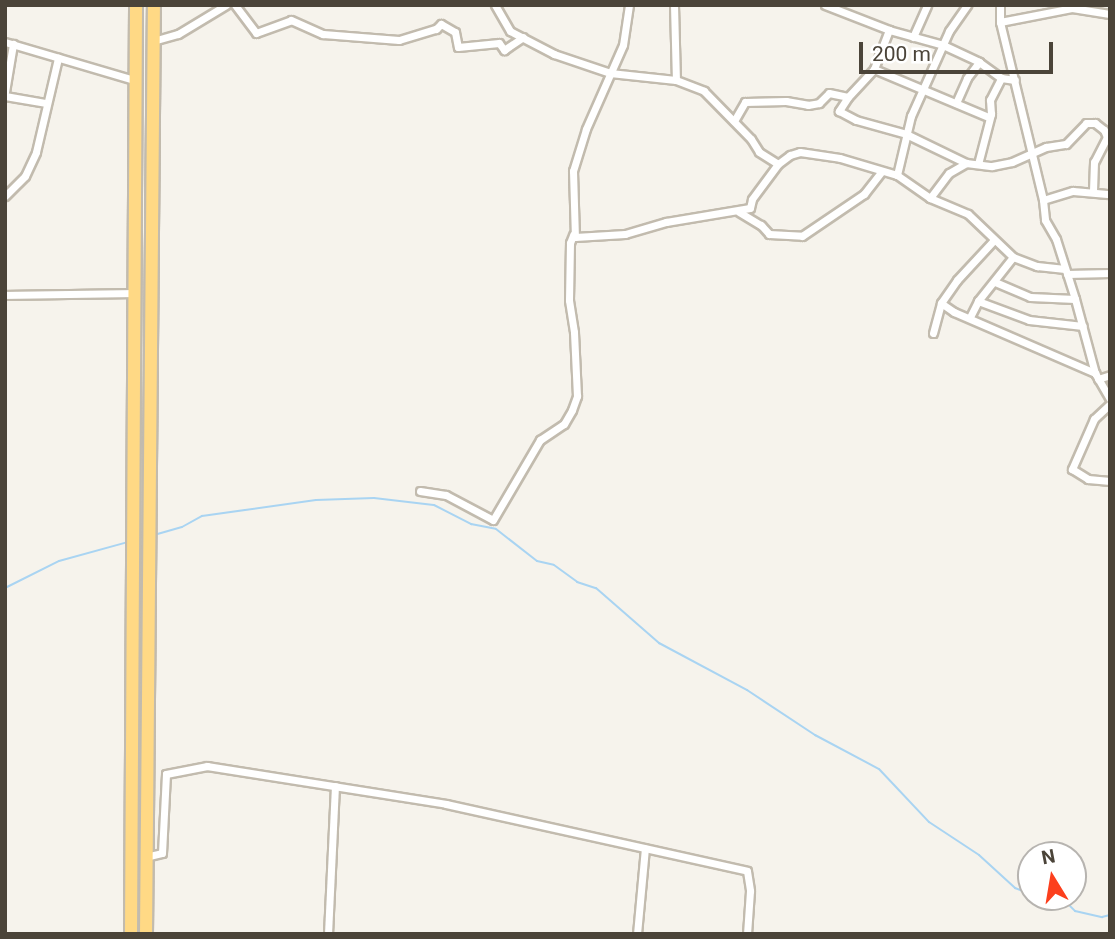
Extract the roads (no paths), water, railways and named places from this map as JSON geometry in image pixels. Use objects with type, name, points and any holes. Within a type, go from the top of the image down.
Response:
[{"type":"highway","points":[[131,934],[136,5]]},
{"type":"highway","points":[[146,934],[154,5]]},
{"type":"street","points":[[235,5],[258,33],[291,20],[323,34],[399,40],[436,29],[441,24],[455,32],[458,47],[499,43],[504,50],[523,37]]},
{"type":"street","points":[[495,5],[510,32],[554,54],[610,73],[676,80],[704,91],[751,139],[759,152],[778,164]]},
{"type":"street","points":[[420,491],[446,495],[493,520],[540,440],[564,424],[572,410],[577,396],[574,332],[569,300],[573,171],[623,45],[629,5]]},
{"type":"street","points":[[674,5],[676,80]]},
{"type":"street","points":[[825,5],[889,30],[943,45],[979,62],[1001,78],[1015,80]]},
{"type":"street","points":[[914,37],[927,5]]},
{"type":"street","points":[[897,175],[906,134],[922,90],[958,16],[967,5]]},
{"type":"street","points":[[1000,5],[1000,22],[1043,200],[1045,220],[1075,299],[1096,376],[1110,402],[1094,419],[1072,469],[1088,479],[1110,481]]},
{"type":"street","points":[[152,41],[178,34],[223,6]]},
{"type":"street","points":[[1000,22],[1072,7],[1095,8],[1110,14]]},
{"type":"street","points":[[889,30],[874,69],[839,111],[856,120],[906,134],[966,163],[978,164],[999,164],[1046,147],[1066,144],[1088,122],[1104,130],[1107,137],[1107,142],[1094,162],[1093,192]]},
{"type":"street","points":[[46,103],[5,94],[9,43],[134,80]]},
{"type":"street","points":[[5,196],[25,177],[36,152],[58,58]]},
{"type":"street","points":[[956,103],[967,78],[979,62]]},
{"type":"street","points":[[874,69],[988,117]]},
{"type":"street","points":[[978,164],[990,100],[1001,78]]},
{"type":"street","points":[[732,119],[745,102],[786,101],[808,105],[819,103],[829,93],[848,97]]},
{"type":"street","points":[[573,235],[616,235],[666,222],[750,208],[752,199],[778,164],[790,155],[800,152],[840,158],[897,175],[930,198],[968,214],[1013,257],[1037,266],[1066,272],[1110,273]]},
{"type":"street","points":[[930,198],[949,173],[966,163]]},
{"type":"street","points":[[738,212],[761,225],[769,234],[795,233],[802,236],[863,194],[882,171]]},
{"type":"street","points":[[1043,200],[1073,191],[1110,194]]},
{"type":"street","points":[[933,333],[941,303],[957,280],[994,240]]},
{"type":"street","points":[[970,317],[978,301],[1013,257]]},
{"type":"street","points":[[995,282],[1030,297],[1075,299]]},
{"type":"street","points":[[5,295],[133,293]]},
{"type":"street","points":[[978,301],[1029,320],[1083,326]]},
{"type":"street","points":[[941,303],[954,312],[1096,376],[1110,375]]},
{"type":"street","points":[[145,857],[162,853],[164,780],[170,771],[207,766],[446,804],[747,871],[750,891],[747,934]]},
{"type":"street","points":[[328,934],[335,786]]},
{"type":"street","points":[[637,934],[645,848]]},
{"type":"waterway","points":[[154,535],[182,527],[202,516],[316,500],[374,498],[434,505],[471,524],[496,529],[537,561],[554,565],[577,582],[596,588],[659,643],[747,690],[815,735],[879,769],[929,822],[979,855],[1017,889]]},
{"type":"waterway","points":[[5,588],[59,561],[128,542]]},
{"type":"waterway","points":[[1075,911],[1102,917],[1110,915]]}]
